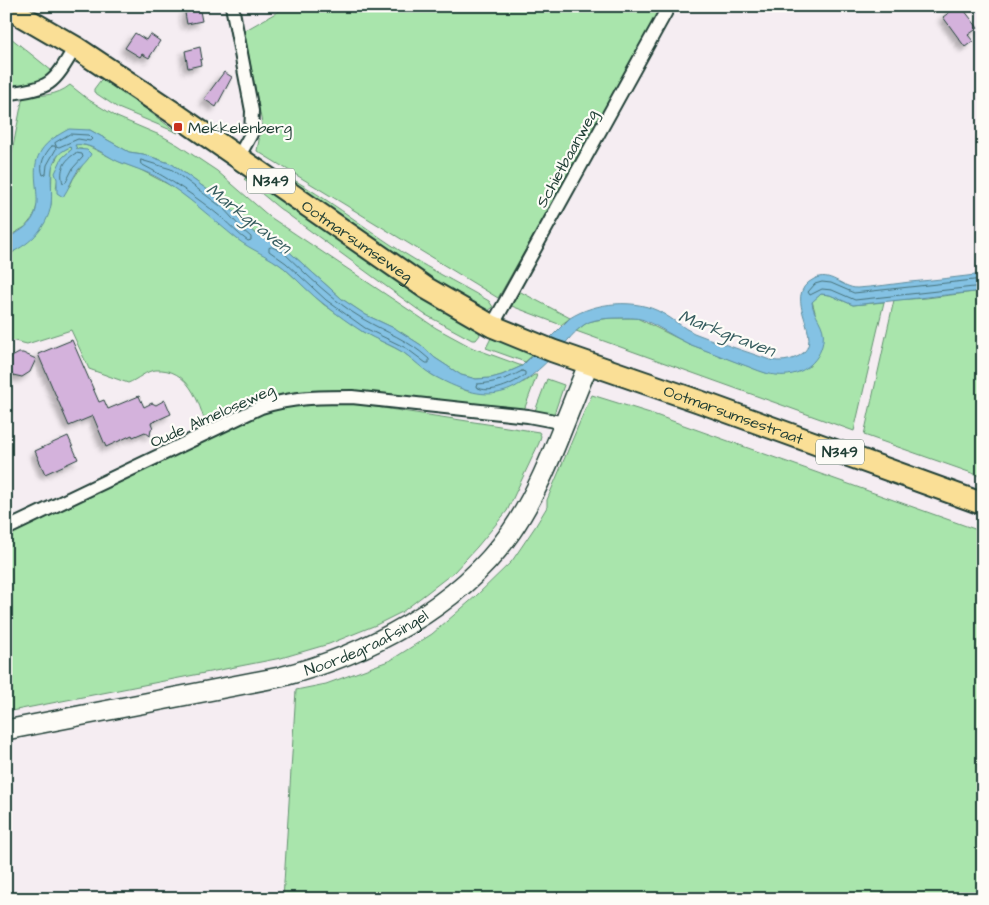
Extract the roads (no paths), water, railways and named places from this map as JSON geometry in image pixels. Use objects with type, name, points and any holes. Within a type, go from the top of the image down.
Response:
[{"type":"main road","name":"Ootmarsumseweg","points":[[6,7],[74,47],[177,115],[426,288],[492,326],[540,346]]},
{"type":"main road","name":"Ootmarsumsestraat","points":[[540,346],[983,504]]},
{"type":"main road","name":"Noordegraafsingel","points":[[6,730],[280,677],[310,669],[367,647],[434,609],[477,574],[511,533],[536,489],[589,363]]},
{"type":"street","points":[[232,6],[252,110],[251,134],[238,158]]},
{"type":"street","name":"Schietbaanweg","points":[[492,326],[669,6]]},
{"type":"street","points":[[6,94],[42,87],[50,83],[57,78],[74,47]]},
{"type":"street","name":"Oude Almeloseweg","points":[[6,529],[261,407],[286,400],[352,397],[528,416],[565,423]]},
{"type":"water","points":[[69,129],[90,130],[129,152],[143,154],[172,164],[227,204],[246,227],[285,248],[342,299],[366,315],[396,329],[461,375],[476,379],[502,375],[522,366],[570,318],[591,308],[603,305],[628,304],[652,308],[694,333],[770,360],[781,361],[799,356],[807,349],[809,339],[801,307],[801,296],[804,287],[814,279],[820,277],[831,278],[857,288],[983,274],[983,291],[853,305],[830,295],[821,294],[812,302],[823,330],[823,341],[818,356],[800,371],[784,375],[763,372],[695,347],[641,319],[614,318],[595,320],[581,327],[546,363],[518,385],[504,392],[490,394],[474,392],[434,376],[404,353],[353,326],[320,301],[284,268],[242,243],[190,200],[160,179],[117,161],[86,145],[75,145],[77,149],[87,150],[91,154],[78,170],[63,197],[57,193],[55,173],[62,158],[72,149],[70,147],[56,158],[52,172],[51,205],[45,222],[29,242],[6,255],[6,238],[23,229],[32,219],[36,209],[36,162],[43,147]]},
{"type":"place","name":"Mekkelenberg","points":[[178,127]]},
{"type":"water label","name":"Markgraven","points":[[249,218]]},
{"type":"water label","name":"Markgraven","points":[[727,333]]}]
